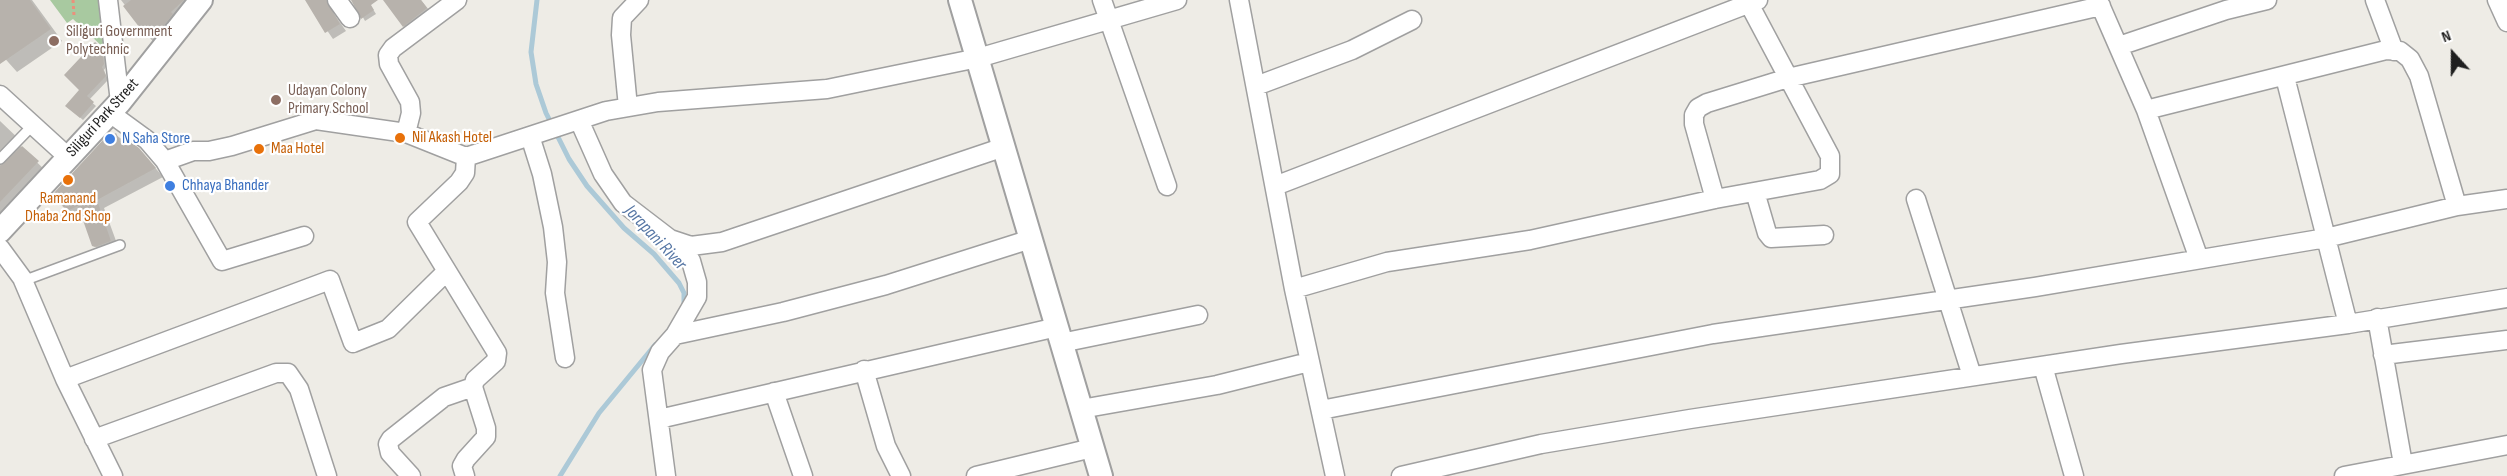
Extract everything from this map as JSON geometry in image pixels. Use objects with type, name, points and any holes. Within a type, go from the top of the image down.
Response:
[{"type":"street","points":[[108,0],[115,107],[165,161],[222,261],[304,236]]},
{"type":"street","name":"Siliguri Park Street","points":[[0,231],[115,107],[201,0]]},
{"type":"street","points":[[337,0],[350,18]]},
{"type":"street","points":[[406,133],[411,113],[410,102],[389,64],[388,55],[393,48],[457,0]]},
{"type":"street","points":[[628,107],[621,35],[622,18],[639,0]]},
{"type":"street","points":[[960,0],[1101,476]]},
{"type":"street","points":[[1102,0],[1167,186]]},
{"type":"street","points":[[165,161],[193,151],[209,151],[232,146],[316,120],[406,133],[466,157],[533,134],[628,107],[827,88],[978,58],[1177,0]]},
{"type":"street","points":[[1239,0],[1294,289],[1335,476]]},
{"type":"street","points":[[2119,46],[2226,10],[2267,0]]},
{"type":"street","points":[[2375,0],[2394,51]]},
{"type":"street","points":[[2497,0],[2507,22]]},
{"type":"street","points":[[1275,186],[1751,1],[1788,78],[1830,156],[1830,174],[1820,180],[1715,199],[1530,240],[1387,262],[1294,289]]},
{"type":"street","points":[[1715,199],[1694,124],[1694,116],[1698,108],[1707,103],[1788,78],[2100,3],[2146,110],[2199,259]]},
{"type":"street","points":[[1256,86],[1352,50],[1412,20]]},
{"type":"street","points":[[2146,110],[2386,51],[2400,51],[2410,59],[2419,76],[2457,207]]},
{"type":"street","points":[[2286,77],[2348,324]]},
{"type":"street","points":[[0,95],[68,158]]},
{"type":"street","points":[[576,121],[603,174],[623,203],[651,227],[680,243],[691,246],[722,242],[1004,147]]},
{"type":"street","points":[[533,134],[553,227],[556,303],[565,358]]},
{"type":"street","points":[[465,476],[462,466],[486,437],[486,428],[473,387],[475,380],[496,361],[497,353],[494,344],[446,272],[417,222],[459,182],[465,173],[466,157]]},
{"type":"street","points":[[1755,192],[1771,238],[1824,235]]},
{"type":"street","points":[[1916,199],[1972,376]]},
{"type":"street","points":[[1321,410],[1713,334],[1949,299],[2326,238],[2457,207],[2507,199]]},
{"type":"street","points":[[675,335],[818,303],[1031,239]]},
{"type":"street","points":[[666,476],[652,370],[660,352],[675,335],[697,297],[697,282],[691,261],[680,243]]},
{"type":"street","points":[[0,248],[13,262],[23,281],[65,379],[113,476]]},
{"type":"street","points":[[65,379],[330,280],[353,343],[388,329],[446,272]]},
{"type":"street","points":[[1401,476],[1541,444],[1972,376],[2348,324],[2507,298]]},
{"type":"street","points":[[659,419],[864,370],[1059,335],[1198,315]]},
{"type":"street","points":[[2377,318],[2403,464]]},
{"type":"street","points":[[2383,355],[2507,340]]},
{"type":"street","points":[[1081,409],[1217,385],[1309,362]]},
{"type":"street","points":[[2043,366],[2074,476]]},
{"type":"street","points":[[864,370],[886,446],[901,476]]},
{"type":"street","points":[[94,440],[276,373],[288,373],[299,389],[327,476]]},
{"type":"street","points":[[411,476],[390,453],[388,444],[391,439],[444,397],[473,387]]},
{"type":"street","points":[[774,392],[803,476]]},
{"type":"street","points":[[2344,476],[2507,445]]},
{"type":"street","points":[[976,476],[1092,448]]},
{"type":"lane","points":[[0,159],[33,125]]},
{"type":"lane","points":[[23,281],[120,244]]},
{"type":"path","points":[[73,0],[74,16]]},
{"type":"green space","points":[[50,0],[101,0],[107,51],[73,19],[67,23]]},
{"type":"building","points":[[0,0],[30,0],[51,29],[0,64]]},
{"type":"building","points":[[131,0],[184,0],[171,12],[173,14],[163,27],[146,36],[123,6]]},
{"type":"building","points":[[305,0],[326,0],[340,24],[325,33]]},
{"type":"building","points":[[351,0],[378,0],[371,5],[374,10],[361,19]]},
{"type":"building","points":[[383,0],[421,0],[427,8],[403,27]]},
{"type":"building","points":[[95,42],[102,48],[104,64],[102,67],[106,76],[87,96],[94,102],[80,118],[65,106],[79,90],[64,75]]},
{"type":"building","points":[[116,133],[120,141],[125,138],[139,148],[156,168],[97,200],[111,241],[95,247],[92,246],[78,206],[67,211],[52,195],[103,140]]},
{"type":"building","points":[[22,146],[39,161],[0,202],[0,166]]},
{"type":"waterway","name":"Jorapani River","points":[[537,0],[531,52],[536,84],[546,113],[569,159],[587,186],[624,228],[654,254],[679,283],[684,293],[684,307]]},
{"type":"waterway","name":"Jorapani River","points":[[560,476],[599,413],[655,345]]},
{"type":"place","name":"Siliguri Government Polytechnic","points":[[54,41]]},
{"type":"place","name":"Udayan Colony Primary School","points":[[276,100]]},
{"type":"place","name":"Nil Akash Hotel","points":[[400,138]]},
{"type":"place","name":"N Saha Store","points":[[110,139]]},
{"type":"place","name":"Maa Hotel","points":[[259,149]]},
{"type":"place","name":"Ramanand Dhaba 2nd Shop","points":[[68,180]]},
{"type":"place","name":"Chhaya Bhander","points":[[170,186]]}]
